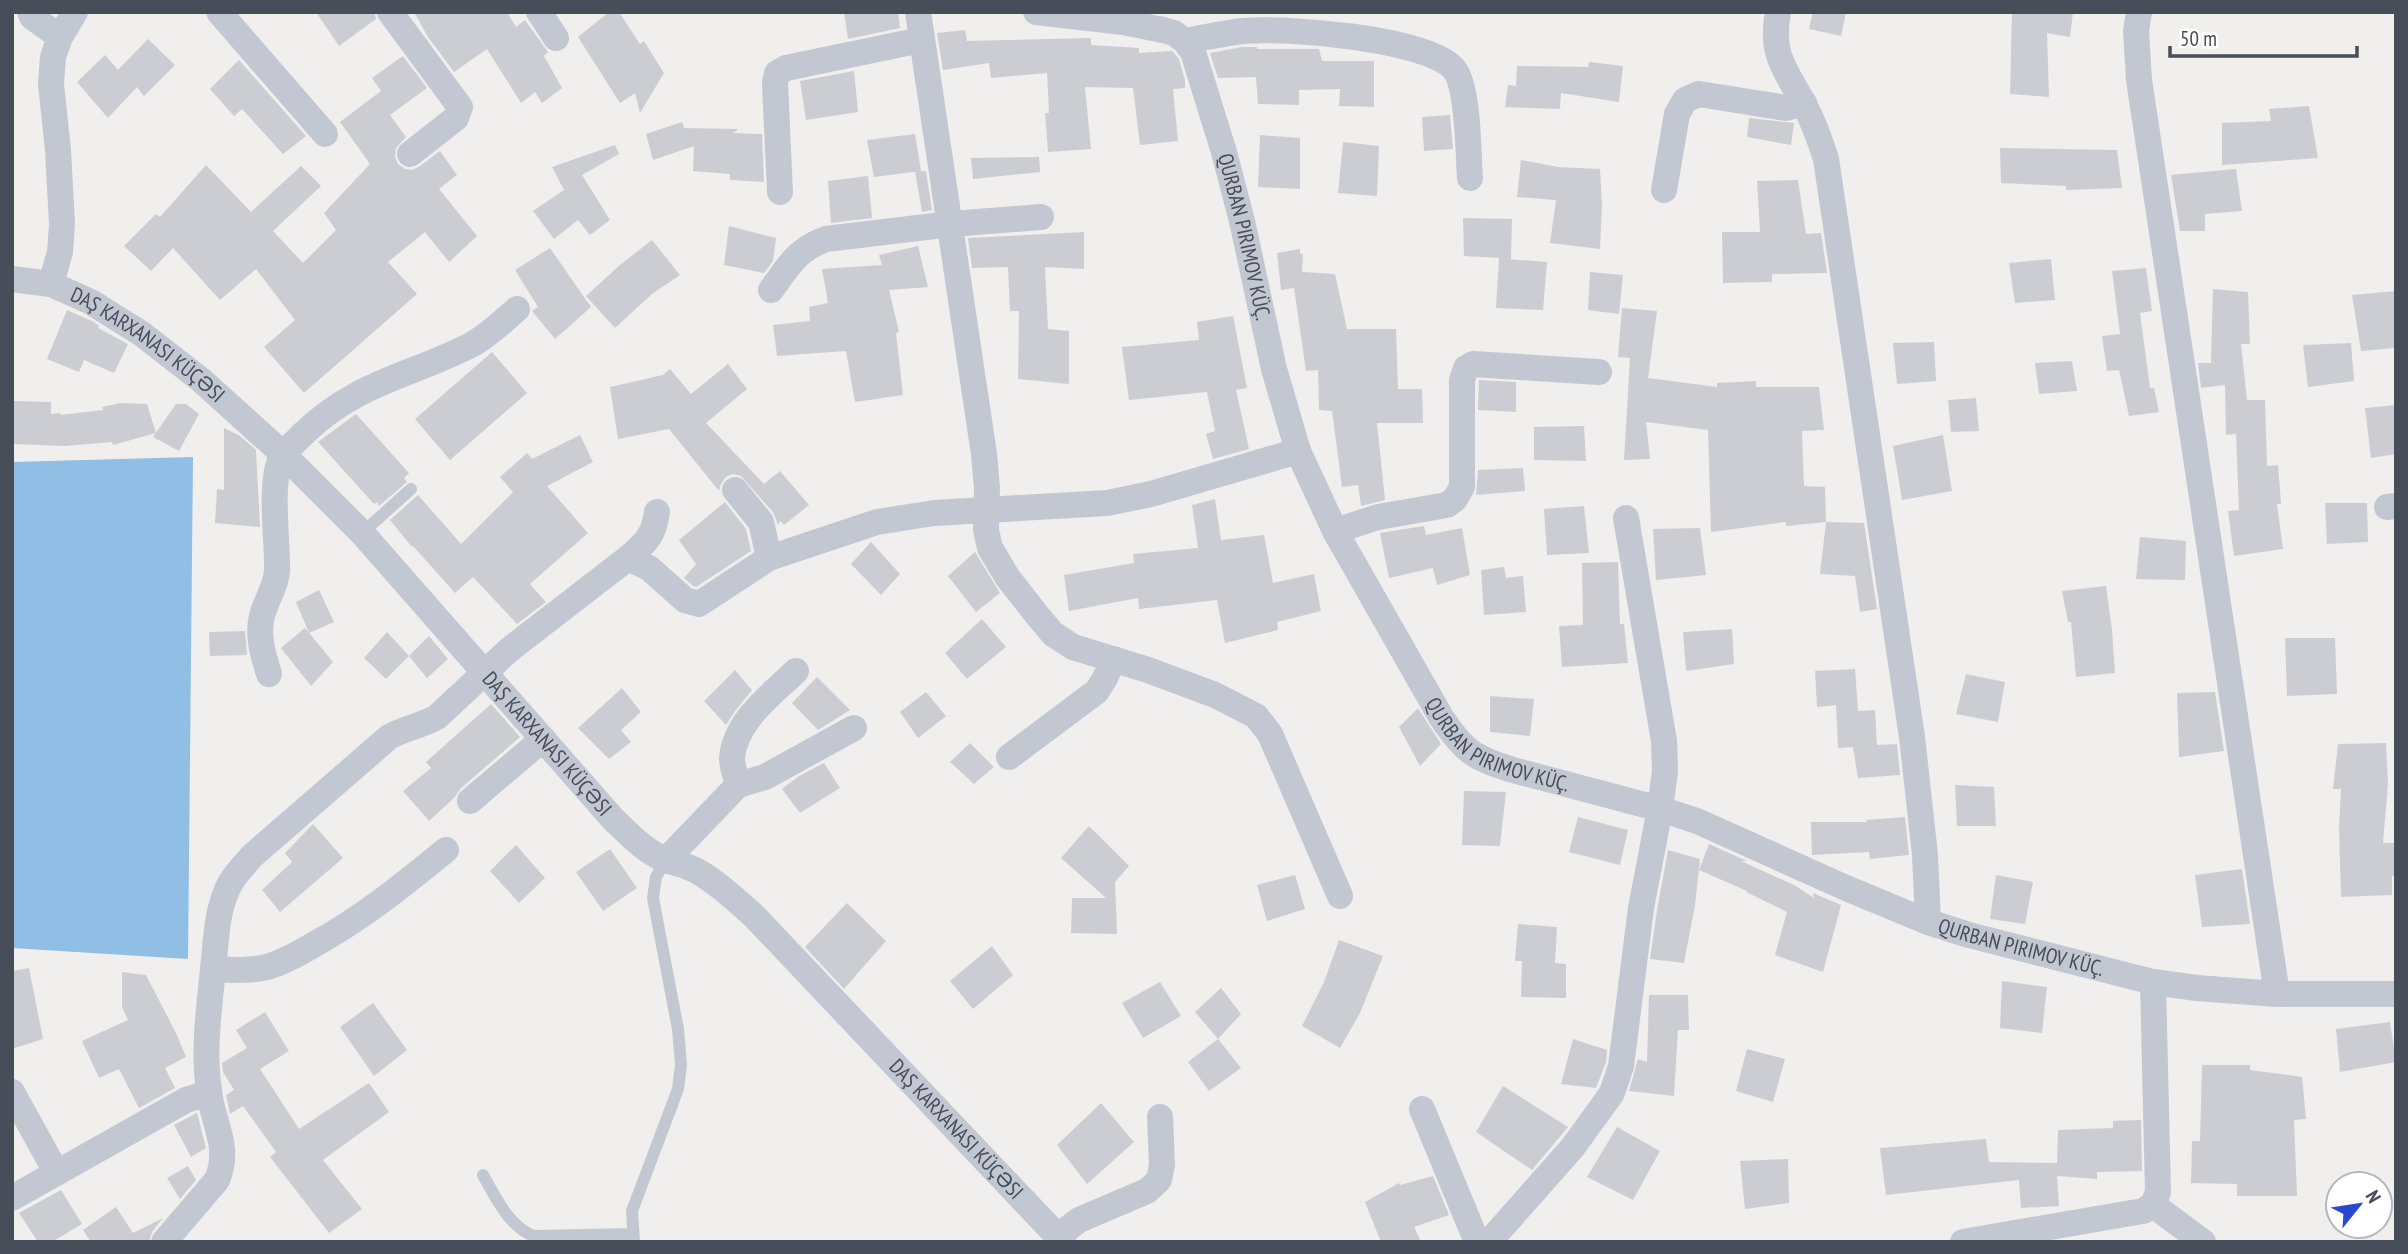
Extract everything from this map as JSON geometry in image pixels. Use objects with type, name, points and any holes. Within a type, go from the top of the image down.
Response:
[{"type":"street","points":[[30,12],[32,17],[60,37]]},
{"type":"street","points":[[51,284],[60,252],[62,223],[51,84],[54,57],[60,37],[75,12]]},
{"type":"street","points":[[219,12],[325,134]]},
{"type":"street","points":[[390,12],[460,107],[456,118],[410,154]]},
{"type":"street","points":[[539,12],[556,37]]},
{"type":"street","points":[[918,12],[984,454],[986,530],[990,548],[1037,615],[1053,634],[1073,647],[1215,695],[1256,716],[1270,734],[1340,896]]},
{"type":"street","points":[[1036,12],[1122,22],[1174,33],[1185,41],[1244,31],[1294,31],[1380,40],[1413,48],[1453,68],[1463,86],[1470,178]]},
{"type":"street","points":[[1778,12],[1776,47],[1782,67],[1817,130],[1826,159],[1912,737],[1925,855],[1928,922]]},
{"type":"street","points":[[2138,12],[2136,31],[2139,80],[2277,994]]},
{"type":"street","points":[[780,192],[775,83],[777,74],[786,68],[922,40]]},
{"type":"street","name":"QURBAN PIRIMOV KÜÇ.","points":[[1185,41],[1198,63],[1224,152],[1242,220],[1274,369],[1298,451],[1335,531],[1441,716],[1458,743],[1473,755],[1489,763],[1697,821],[1928,922],[1969,935],[2153,982],[2277,994],[2396,994]]},
{"type":"street","points":[[1664,190],[1678,114],[1685,100],[1699,94],[1786,108],[1804,103]]},
{"type":"street","points":[[771,290],[799,253],[826,239],[951,224],[1041,217]]},
{"type":"street","points":[[12,279],[51,284],[91,302],[142,334],[201,380],[283,454],[362,533],[484,674],[631,836],[666,860],[681,863],[698,872],[754,916],[1060,1239],[1079,1220],[1147,1191],[1159,1180],[1162,1166],[1160,1116]]},
{"type":"street","points":[[270,674],[261,648],[261,620],[277,573],[276,477],[283,454],[321,416],[349,397],[469,346],[486,336],[517,309]]},
{"type":"street","points":[[1335,531],[1378,517],[1447,505],[1455,499],[1462,487],[1462,380],[1466,368],[1473,364],[1599,372]]},
{"type":"street","points":[[628,558],[649,568],[685,600],[699,604],[769,558],[877,522],[934,513],[1107,503],[1151,494],[1298,451]]},
{"type":"street","points":[[735,490],[761,522],[769,558]]},
{"type":"street","points":[[164,1242],[217,1180],[222,1167],[223,1149],[209,1093],[206,1055],[219,916],[225,893],[233,878],[252,856],[389,737],[403,729],[437,718],[509,650],[643,546],[655,529],[657,512]]},
{"type":"street","points":[[1489,1242],[1573,1147],[1612,1093],[1621,1066],[1640,908],[1665,771],[1664,741],[1626,519]]},
{"type":"street","points":[[1009,757],[1097,691],[1114,659]]},
{"type":"street","points":[[738,785],[732,760],[739,733],[753,712],[796,671]]},
{"type":"street","points":[[666,860],[738,785],[765,777],[854,728]]},
{"type":"street","points":[[470,801],[543,739]]},
{"type":"street","points":[[213,969],[242,971],[267,967],[291,957],[341,930],[385,901],[446,850]]},
{"type":"street","points":[[1963,1242],[2026,1236],[2143,1210],[2153,1205],[2158,1192],[2153,982]]},
{"type":"street","points":[[12,1092],[56,1172]]},
{"type":"street","points":[[12,1198],[186,1100],[209,1093]]},
{"type":"street","points":[[1422,1110],[1477,1242]]},
{"type":"street","points":[[2153,1205],[2203,1242]]},
{"type":"lane","points":[[362,533],[411,489]]},
{"type":"lane","points":[[483,1175],[503,1209],[521,1231],[533,1236],[633,1238],[632,1211],[678,1089],[681,1065],[678,1029],[653,898],[656,877],[666,860]]},
{"type":"water","points":[[193,457],[188,959],[12,948],[12,462]]},
{"type":"building","points":[[316,12],[374,12],[376,19],[339,46]]},
{"type":"building","points":[[414,12],[507,12],[516,27],[525,20],[548,52],[544,56],[562,88],[542,103],[535,92],[521,103],[487,49],[454,72],[428,37]]},
{"type":"building","points":[[609,12],[619,12],[640,44],[644,41],[664,73],[640,113],[635,93],[620,103],[578,37]]},
{"type":"building","points":[[844,12],[898,12],[900,28],[848,39]]},
{"type":"building","points":[[1813,12],[1846,12],[1841,36],[1809,29]]},
{"type":"building","points":[[2012,12],[2073,12],[2070,37],[2047,33],[2049,97],[2010,94]]},
{"type":"building","points":[[965,30],[967,41],[1091,38],[1091,45],[1139,48],[1139,53],[1172,51],[1179,59],[1185,80],[1185,88],[1173,89],[1178,141],[1140,145],[1133,88],[1085,87],[1091,149],[1048,152],[1045,113],[1049,113],[1047,73],[991,78],[989,63],[943,70],[937,33]]},
{"type":"building","points":[[148,39],[175,65],[144,96],[137,87],[108,118],[77,82],[105,55],[118,70]]},
{"type":"building","points":[[1242,47],[1319,49],[1322,61],[1374,61],[1374,107],[1339,106],[1340,89],[1299,90],[1299,105],[1258,104],[1256,77],[1218,78],[1210,53]]},
{"type":"building","points":[[403,56],[427,88],[390,115],[406,137],[396,148],[395,157],[398,164],[412,170],[440,151],[457,175],[439,189],[477,236],[449,262],[425,232],[388,262],[417,294],[304,393],[264,347],[295,320],[256,269],[220,300],[173,248],[151,271],[124,246],[156,214],[160,217],[206,165],[251,212],[301,166],[321,186],[273,231],[303,263],[336,230],[324,213],[370,164],[340,122],[381,91],[372,78]]},
{"type":"building","points":[[239,60],[306,136],[283,154],[242,109],[234,116],[210,89]]},
{"type":"building","points":[[1589,62],[1623,66],[1619,102],[1561,93],[1560,109],[1505,107],[1508,85],[1516,86],[1517,66],[1588,67]]},
{"type":"building","points":[[854,71],[858,112],[806,120],[800,81]]},
{"type":"building","points":[[2309,106],[2318,158],[2222,165],[2222,123],[2271,121],[2269,109]]},
{"type":"building","points":[[1450,115],[1453,149],[1424,151],[1422,117]]},
{"type":"building","points":[[1749,118],[1794,123],[1791,145],[1747,137]]},
{"type":"building","points":[[682,122],[684,128],[737,129],[732,133],[762,134],[764,182],[730,180],[730,174],[693,171],[694,146],[653,160],[646,134]]},
{"type":"building","points":[[915,134],[921,171],[874,177],[867,140]]},
{"type":"building","points":[[1260,135],[1300,138],[1300,189],[1258,187]]},
{"type":"building","points":[[1343,142],[1379,146],[1377,196],[1338,193]]},
{"type":"building","points":[[615,145],[619,154],[582,175],[610,220],[590,235],[578,220],[554,239],[533,211],[564,190],[552,167]]},
{"type":"building","points":[[2000,148],[2117,150],[2122,188],[2066,190],[2066,186],[2001,183]]},
{"type":"building","points":[[1039,157],[1040,172],[973,179],[971,158]]},
{"type":"building","points":[[1521,160],[1558,167],[1600,169],[1600,249],[1550,243],[1556,200],[1517,197]]},
{"type":"building","points":[[2236,169],[2242,211],[2205,214],[2205,231],[2180,231],[2171,175]]},
{"type":"building","points":[[915,171],[926,171],[932,210],[922,212]]},
{"type":"building","points":[[868,176],[872,218],[831,223],[828,181]]},
{"type":"building","points":[[1798,180],[1806,234],[1821,233],[1827,273],[1772,274],[1772,282],[1723,283],[1722,232],[1760,232],[1757,181]]},
{"type":"building","points":[[1463,218],[1512,219],[1511,259],[1506,259],[1547,262],[1543,310],[1496,308],[1499,258],[1464,256]]},
{"type":"building","points":[[729,226],[776,238],[773,261],[764,273],[724,265]]},
{"type":"building","points":[[1084,232],[1084,269],[1045,267],[1048,329],[1069,331],[1069,384],[1018,379],[1019,311],[1010,311],[1008,267],[972,268],[968,238]]},
{"type":"building","points":[[652,240],[680,275],[652,294],[615,328],[586,296]]},
{"type":"building","points":[[918,246],[928,287],[889,290],[899,332],[896,333],[903,395],[855,402],[846,351],[777,356],[773,325],[810,321],[809,307],[828,303],[822,269],[882,265],[879,255]]},
{"type":"building","points":[[550,248],[591,307],[555,339],[532,311],[538,307],[515,270]]},
{"type":"building","points":[[1300,249],[1300,254],[1303,254],[1302,272],[1335,274],[1347,329],[1396,329],[1398,389],[1422,389],[1423,423],[1377,423],[1385,500],[1361,506],[1358,485],[1342,487],[1332,411],[1319,410],[1318,370],[1306,371],[1294,288],[1281,290],[1277,253]]},
{"type":"building","points":[[2051,259],[2055,300],[2015,303],[2009,263]]},
{"type":"building","points":[[2146,268],[2152,311],[2140,313],[2150,388],[2154,388],[2159,412],[2129,416],[2119,370],[2107,371],[2102,336],[2120,334],[2112,271]]},
{"type":"building","points":[[1590,272],[1623,275],[1619,314],[1588,310]]},
{"type":"building","points":[[2213,289],[2248,292],[2250,344],[2241,344],[2247,400],[2265,400],[2267,466],[2278,465],[2281,504],[2277,504],[2283,549],[2234,556],[2228,511],[2239,510],[2236,434],[2226,435],[2225,385],[2201,388],[2198,363],[2211,363]]},
{"type":"building","points":[[2396,291],[2396,348],[2361,351],[2352,295]]},
{"type":"building","points":[[1622,308],[1657,311],[1648,378],[1717,387],[1717,383],[1756,381],[1756,387],[1819,387],[1824,430],[1802,431],[1804,486],[1825,487],[1826,522],[1786,526],[1786,522],[1711,532],[1708,430],[1646,422],[1650,459],[1624,460],[1630,358],[1618,357]]},
{"type":"building","points":[[67,310],[94,322],[98,328],[128,344],[114,373],[84,360],[79,372],[47,359]]},
{"type":"building","points":[[1233,316],[1247,388],[1236,390],[1249,449],[1213,459],[1206,434],[1215,431],[1207,392],[1129,400],[1122,347],[1199,340],[1197,322]]},
{"type":"building","points":[[1934,342],[1936,381],[1897,384],[1893,343]]},
{"type":"building","points":[[2351,343],[2354,381],[2308,387],[2303,345]]},
{"type":"building","points":[[492,352],[527,393],[450,460],[415,419]]},
{"type":"building","points":[[2072,361],[2077,391],[2039,394],[2035,363]]},
{"type":"building","points":[[728,364],[747,389],[706,423],[764,484],[780,471],[809,505],[784,525],[780,521],[778,525],[773,512],[741,476],[733,474],[726,477],[719,491],[669,429],[618,439],[610,387],[663,375],[670,369],[691,394]]},
{"type":"building","points":[[1479,380],[1516,382],[1516,412],[1478,410]]},
{"type":"building","points":[[1976,398],[1979,431],[1951,432],[1948,400]]},
{"type":"building","points":[[14,401],[51,402],[51,414],[61,413],[60,415],[103,410],[102,407],[120,403],[147,404],[156,433],[113,445],[112,442],[65,446],[12,444]]},
{"type":"building","points":[[176,404],[186,404],[199,414],[179,451],[153,437]]},
{"type":"building","points":[[2396,405],[2396,454],[2371,458],[2365,408]]},
{"type":"building","points":[[356,414],[409,473],[404,478],[407,482],[379,506],[377,502],[374,504],[318,442]]},
{"type":"building","points":[[1584,426],[1586,461],[1534,460],[1534,427]]},
{"type":"building","points":[[224,428],[240,436],[256,450],[260,527],[215,523],[217,489],[224,490]]},
{"type":"building","points":[[580,435],[593,462],[547,486],[588,533],[530,584],[546,602],[517,624],[473,577],[455,593],[390,520],[418,495],[461,544],[513,492],[500,477],[527,453],[532,459]]},
{"type":"building","points":[[1943,435],[1952,491],[1902,500],[1893,446]]},
{"type":"building","points":[[1523,468],[1525,491],[1476,495],[1478,470]]},
{"type":"building","points":[[1215,499],[1221,540],[1264,535],[1273,583],[1314,574],[1321,611],[1277,622],[1278,630],[1225,643],[1217,600],[1139,609],[1138,598],[1069,611],[1064,575],[1134,563],[1133,554],[1198,548],[1192,505]]},
{"type":"building","points":[[725,502],[746,529],[751,551],[696,587],[693,586],[684,578],[696,564],[679,540]]},
{"type":"building","points":[[2325,503],[2367,503],[2368,542],[2327,544]]},
{"type":"building","points":[[1584,506],[1589,553],[1547,555],[1544,509]]},
{"type":"building","points":[[1826,522],[1864,523],[1877,609],[1860,612],[1855,576],[1820,574]]},
{"type":"building","points":[[1424,526],[1426,535],[1462,528],[1470,575],[1437,585],[1433,568],[1389,578],[1380,533]]},
{"type":"building","points":[[1700,528],[1706,575],[1656,580],[1653,529]]},
{"type":"building","points":[[2140,537],[2186,541],[2185,580],[2136,579]]},
{"type":"building","points":[[871,542],[900,574],[881,595],[851,564]]},
{"type":"building","points":[[975,552],[1000,593],[976,612],[948,576]]},
{"type":"building","points":[[1618,562],[1620,624],[1624,624],[1628,663],[1562,667],[1559,626],[1583,625],[1582,563]]},
{"type":"building","points":[[1504,567],[1506,578],[1523,576],[1526,612],[1484,615],[1481,570]]},
{"type":"building","points":[[2106,586],[2115,673],[2076,677],[2071,622],[2068,622],[2062,591]]},
{"type":"building","points":[[319,590],[334,622],[309,633],[296,602]]},
{"type":"building","points":[[982,619],[1006,647],[967,679],[945,653]]},
{"type":"building","points":[[305,628],[333,662],[311,686],[281,648]]},
{"type":"building","points":[[1732,629],[1734,664],[1686,671],[1683,632]]},
{"type":"building","points":[[245,631],[247,655],[210,656],[209,632]]},
{"type":"building","points":[[387,632],[409,656],[386,679],[364,658]]},
{"type":"building","points":[[429,636],[448,659],[427,678],[409,656]]},
{"type":"building","points":[[2285,638],[2335,638],[2337,694],[2287,696]]},
{"type":"building","points":[[1855,669],[1858,711],[1875,710],[1877,745],[1897,744],[1900,775],[1858,778],[1853,747],[1838,748],[1836,705],[1817,707],[1815,671]]},
{"type":"building","points":[[735,670],[752,690],[726,725],[704,701]]},
{"type":"building","points":[[1966,674],[2005,682],[1998,722],[1956,714]]},
{"type":"building","points":[[817,677],[850,710],[818,730],[792,703]]},
{"type":"building","points":[[622,688],[641,712],[621,730],[631,742],[609,759],[578,728]]},
{"type":"building","points":[[926,692],[946,716],[918,738],[900,712]]},
{"type":"building","points":[[2215,692],[2224,751],[2179,757],[2177,693]]},
{"type":"building","points":[[1490,696],[1534,699],[1530,736],[1490,732]]},
{"type":"building","points":[[491,704],[520,737],[460,789],[429,821],[403,791],[431,768],[426,762]]},
{"type":"building","points":[[1418,708],[1441,744],[1420,766],[1399,727]]},
{"type":"building","points":[[970,743],[994,767],[974,784],[950,762]]},
{"type":"building","points":[[2386,743],[2388,784],[2383,843],[2396,843],[2396,876],[2392,876],[2392,895],[2341,897],[2341,789],[2333,789],[2338,744]]},
{"type":"building","points":[[824,763],[840,788],[800,813],[782,789],[799,776]]},
{"type":"building","points":[[1955,785],[1994,787],[1996,826],[1957,826]]},
{"type":"building","points":[[1464,791],[1506,792],[1500,846],[1462,845]]},
{"type":"building","points":[[1578,817],[1628,830],[1620,865],[1569,852]]},
{"type":"building","points":[[1905,817],[1909,855],[1870,859],[1869,852],[1812,855],[1811,822],[1867,822],[1866,820]]},
{"type":"building","points":[[313,824],[343,858],[280,912],[262,890],[292,862],[285,853]]},
{"type":"building","points":[[1089,826],[1129,866],[1115,882],[1117,934],[1071,933],[1072,898],[1106,898],[1061,858]]},
{"type":"building","points":[[1709,844],[1794,885],[1814,898],[1813,893],[1841,905],[1823,972],[1775,955],[1787,912],[1699,870]]},
{"type":"building","points":[[516,845],[545,878],[519,903],[490,871]]},
{"type":"building","points":[[610,849],[637,888],[603,911],[576,872]]},
{"type":"building","points":[[1668,850],[1700,859],[1684,963],[1650,959]]},
{"type":"building","points":[[2242,869],[2250,924],[2202,927],[2195,875]]},
{"type":"building","points":[[1295,875],[1305,909],[1267,921],[1257,885]]},
{"type":"building","points":[[1996,875],[2033,882],[2025,924],[1990,919]]},
{"type":"building","points":[[847,903],[886,941],[844,989],[805,947]]},
{"type":"building","points":[[1518,924],[1557,927],[1555,963],[1566,964],[1566,998],[1521,997],[1522,961],[1515,961]]},
{"type":"building","points":[[1339,940],[1383,956],[1360,1013],[1340,1048],[1302,1026],[1324,982]]},
{"type":"building","points":[[992,946],[1013,975],[973,1009],[950,981]]},
{"type":"building","points":[[29,968],[43,1039],[12,1049],[12,971]]},
{"type":"building","points":[[122,972],[146,975],[186,1057],[165,1068],[175,1088],[139,1108],[119,1069],[99,1078],[82,1041],[128,1020],[122,1007]]},
{"type":"building","points":[[2002,981],[2047,987],[2042,1033],[2000,1028]]},
{"type":"building","points":[[1160,982],[1181,1016],[1143,1038],[1122,1003]]},
{"type":"building","points":[[1221,988],[1241,1014],[1218,1039],[1195,1012]]},
{"type":"building","points":[[1649,995],[1688,995],[1689,1030],[1678,1030],[1674,1096],[1629,1091],[1638,1059],[1647,1062]]},
{"type":"building","points":[[373,1003],[407,1050],[374,1076],[340,1027]]},
{"type":"building","points":[[265,1012],[289,1051],[260,1069],[299,1129],[369,1083],[389,1112],[323,1160],[362,1209],[329,1233],[270,1157],[276,1152],[243,1106],[230,1114],[226,1095],[234,1090],[223,1072],[222,1063],[247,1048],[236,1030]]},
{"type":"building","points":[[2390,1022],[2396,1062],[2340,1072],[2336,1029]]},
{"type":"building","points":[[1218,1039],[1241,1068],[1209,1091],[1188,1062]]},
{"type":"building","points":[[1573,1039],[1607,1050],[1606,1062],[1596,1088],[1561,1084]]},
{"type":"building","points":[[1747,1049],[1785,1059],[1773,1102],[1736,1091]]},
{"type":"building","points":[[2202,1065],[2250,1065],[2250,1070],[2302,1077],[2306,1119],[2294,1120],[2297,1196],[2237,1196],[2237,1184],[2191,1183],[2192,1141],[2200,1141]]},
{"type":"building","points":[[1503,1086],[1568,1127],[1532,1170],[1476,1132]]},
{"type":"building","points":[[1101,1103],[1134,1142],[1087,1184],[1057,1145]]},
{"type":"building","points":[[197,1113],[206,1148],[191,1157],[174,1125]]},
{"type":"building","points":[[2141,1120],[2142,1171],[2097,1172],[2097,1179],[2057,1176],[2059,1206],[2021,1208],[2019,1180],[1886,1195],[1880,1148],[1986,1139],[1989,1162],[2057,1163],[2058,1130],[2113,1128],[2113,1121]]},
{"type":"building","points":[[1617,1127],[1660,1151],[1633,1200],[1587,1177]]},
{"type":"building","points":[[1788,1159],[1789,1203],[1745,1209],[1740,1161]]},
{"type":"building","points":[[188,1166],[196,1180],[180,1199],[167,1178]]},
{"type":"building","points":[[1433,1176],[1449,1215],[1414,1227],[1421,1242],[1381,1242],[1365,1202],[1399,1183],[1400,1185]]},
{"type":"building","points":[[61,1190],[82,1224],[52,1242],[38,1242],[19,1213]]},
{"type":"building","points":[[116,1207],[133,1233],[163,1218],[152,1232],[149,1242],[91,1242],[83,1230]]}]
